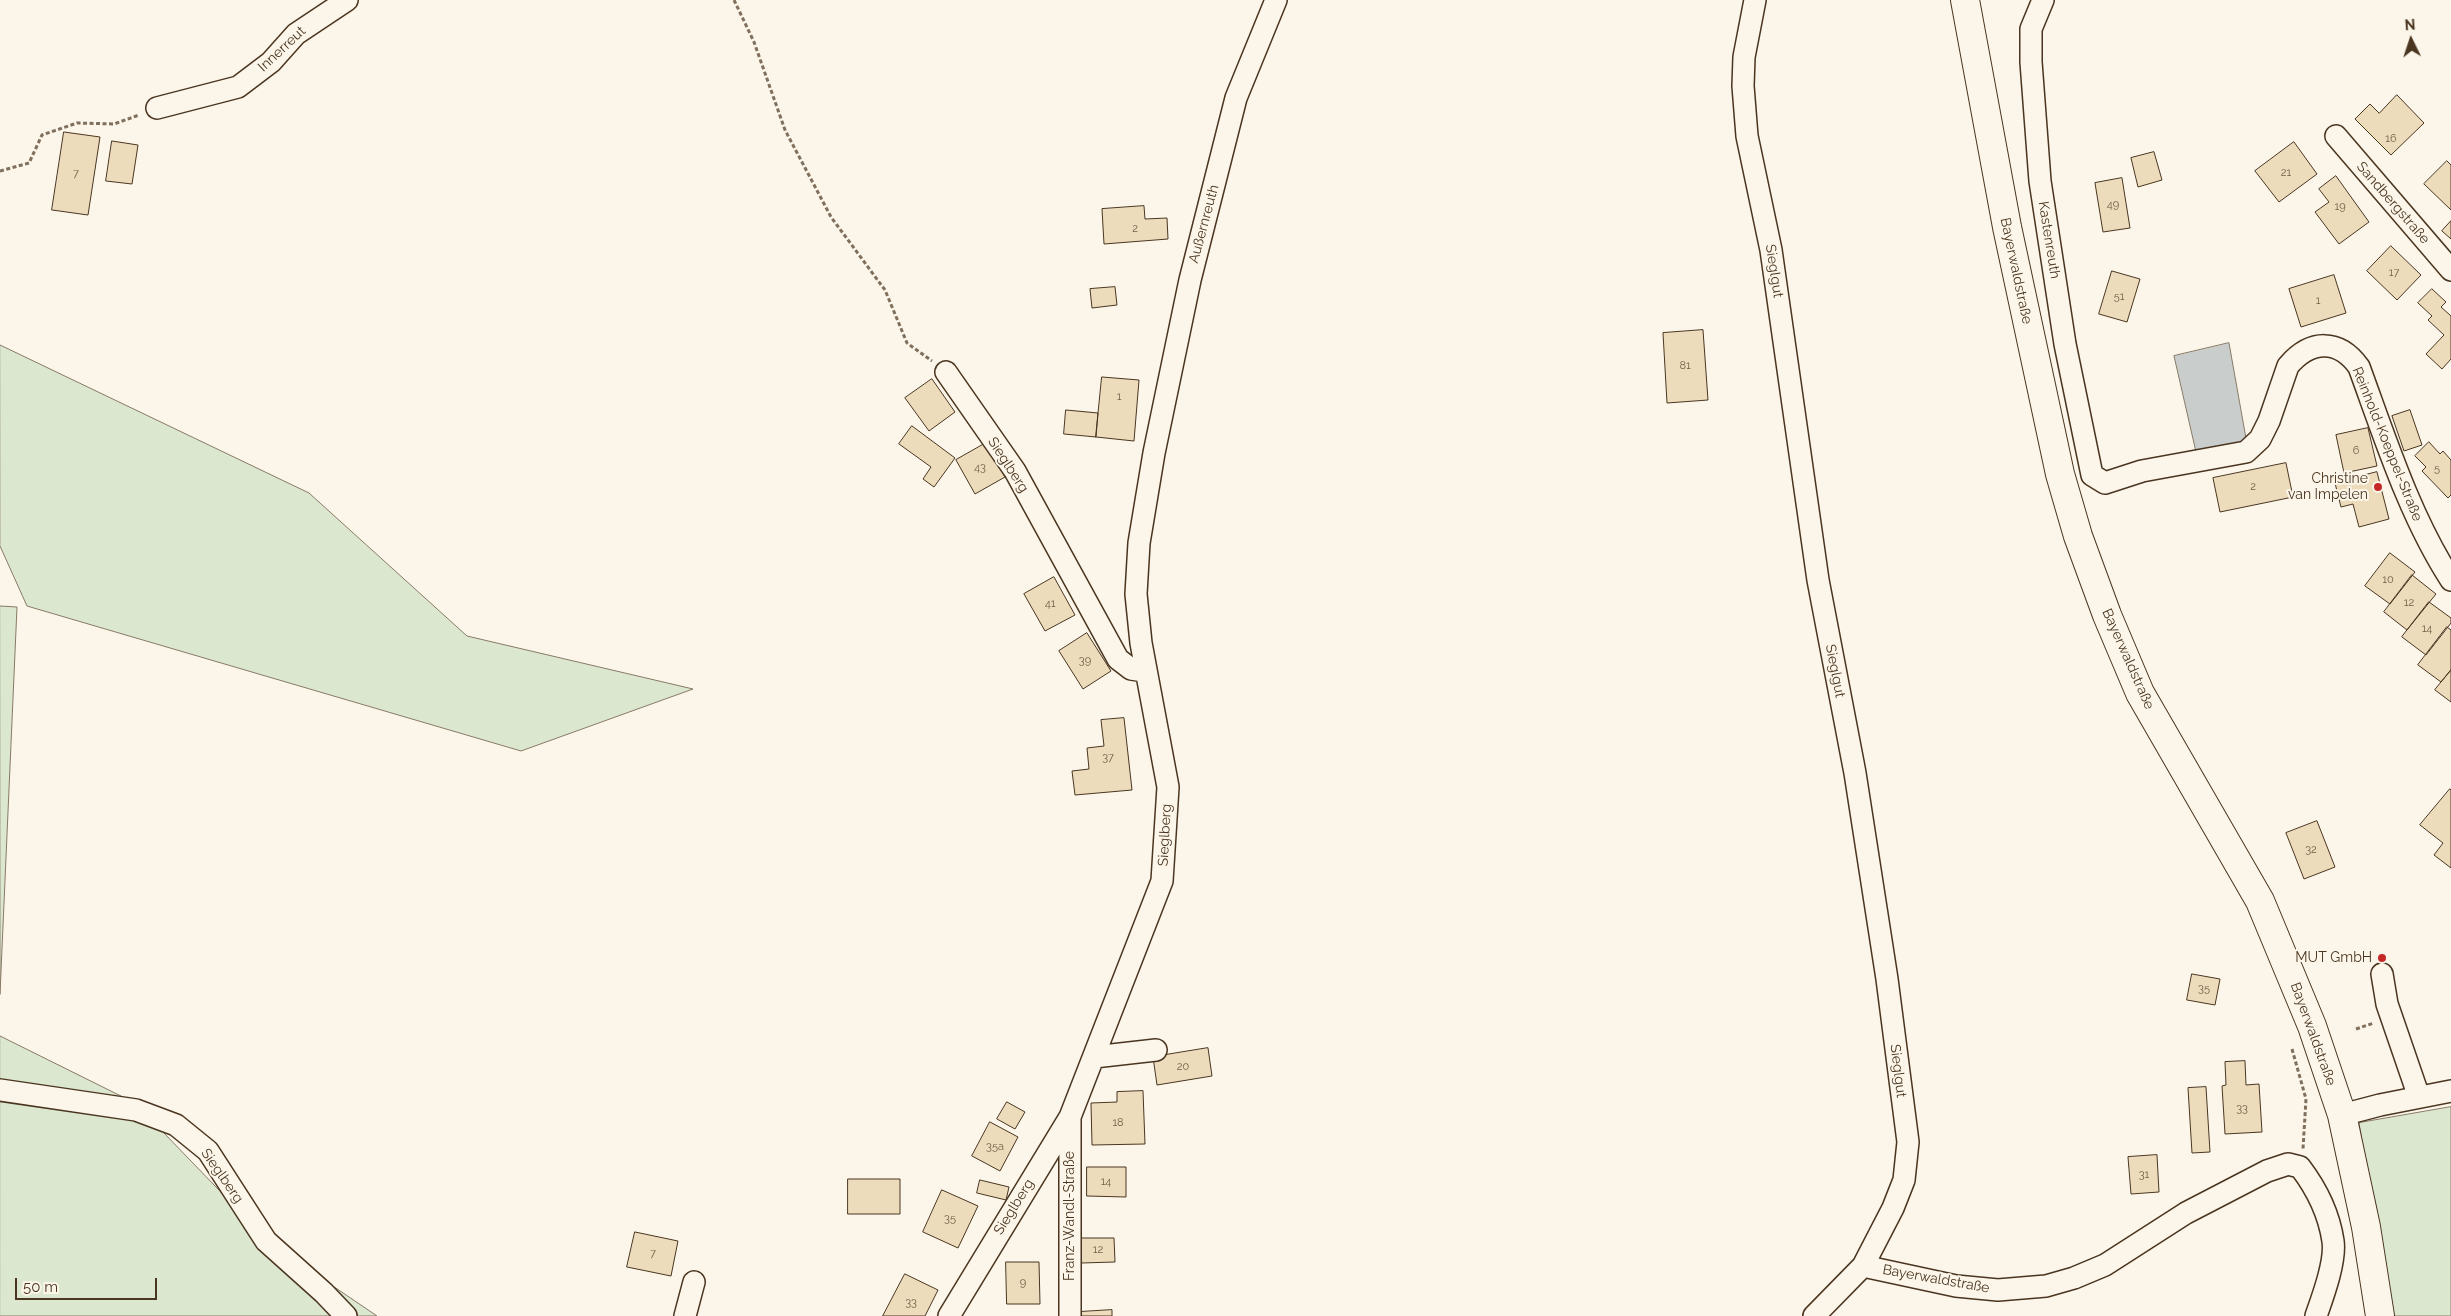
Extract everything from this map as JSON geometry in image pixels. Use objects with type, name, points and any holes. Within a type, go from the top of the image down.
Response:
[{"type":"main road","name":"Bayerwaldstraße","points":[[1965,0],[1973,56],[2021,294],[2060,474],[2078,536],[2107,615],[2140,693],[2260,901],[2312,1026],[2342,1115],[2366,1227],[2380,1316]]},
{"type":"street","name":"Innerreut","points":[[157,108],[238,87],[271,62],[296,34],[347,0]]},
{"type":"street","name":"Außernreuth","points":[[1144,671],[1136,594],[1139,544],[1154,453],[1190,280],[1236,98],[1276,0]]},
{"type":"street","name":"Sieglgut","points":[[1756,0],[1744,57],[1743,86],[1747,136],[1771,250],[1818,580],[1854,773],[1884,960],[1908,1142],[1904,1180],[1893,1208],[1863,1266],[1814,1316]]},
{"type":"street","name":"Kastenreuth","points":[[2043,0],[2031,29],[2031,62],[2040,182],[2065,344],[2087,454],[2096,479]]},
{"type":"street","name":"Sandbergstraße","points":[[2336,136],[2451,270]]},
{"type":"street","name":"Reinhold-Koeppel-Straße","points":[[2096,479],[2105,483],[2142,471],[2246,452],[2260,440],[2263,434],[2288,366],[2302,352],[2313,346],[2335,347],[2350,355],[2359,367],[2415,516],[2434,554],[2451,580]]},
{"type":"street","name":"Sieglberg","points":[[946,372],[1015,472],[1118,660],[1131,669],[1144,671],[1168,787],[1162,881],[1070,1117],[949,1316]]},
{"type":"street","points":[[2382,974],[2387,1004],[2419,1097]]},
{"type":"street","points":[[1094,1057],[1156,1050]]},
{"type":"street","name":"Sieglberg","points":[[0,1090],[136,1110],[176,1125],[208,1151],[266,1241],[324,1293],[346,1316]]},
{"type":"street","points":[[2342,1115],[2451,1091]]},
{"type":"street","name":"Franz-Wandl-Straße","points":[[1070,1117],[1070,1316]]},
{"type":"street","name":"Bayerwaldstraße","points":[[1863,1266],[1956,1286],[1998,1290],[2046,1286],[2074,1278],[2105,1264],[2186,1213],[2267,1171],[2288,1164],[2300,1167]]},
{"type":"street","points":[[2300,1167],[2324,1206],[2333,1242],[2327,1284],[2316,1316]]},
{"type":"street","points":[[685,1316],[694,1282]]},
{"type":"path","points":[[734,0],[754,42],[785,130],[831,217],[885,290],[907,343],[946,372]]},
{"type":"path","points":[[0,171],[29,163],[42,135],[77,123],[114,124],[157,108]]},
{"type":"path","points":[[2292,1049],[2306,1099],[2300,1167]]},
{"type":"green space","points":[[0,345],[309,493],[467,636],[693,689],[521,751],[27,606],[0,546]]},
{"type":"green space","points":[[0,606],[17,607],[0,994]]},
{"type":"green space","points":[[0,1036],[135,1103],[271,1244],[377,1316],[0,1316]]},
{"type":"green space","points":[[2451,1107],[2451,1316],[2391,1316],[2359,1123]]},
{"type":"shaded area","points":[[2229,343],[2247,444],[2196,452],[2174,356]]},
{"type":"building","points":[[2397,95],[2424,123],[2391,155],[2355,119],[2370,104],[2379,113]]},
{"type":"building","points":[[64,132],[100,137],[88,215],[52,210]]},
{"type":"building","points":[[112,141],[138,145],[132,184],[106,181]]},
{"type":"building","points":[[2294,142],[2317,174],[2279,202],[2255,171]]},
{"type":"building","points":[[2154,152],[2162,180],[2138,187],[2131,158]]},
{"type":"building","points":[[2447,161],[2451,165],[2451,210],[2424,184]]},
{"type":"building","points":[[2336,176],[2369,222],[2339,244],[2315,212],[2329,202],[2319,189]]},
{"type":"building","points":[[2122,178],[2130,228],[2103,232],[2095,183]]},
{"type":"building","points":[[1144,206],[1145,219],[1167,218],[1168,239],[1104,244],[1102,209]]},
{"type":"building","points":[[2451,221],[2451,239],[2442,231]]},
{"type":"building","points":[[2391,246],[2421,275],[2397,300],[2367,271]]},
{"type":"building","points":[[2112,271],[2140,279],[2127,322],[2099,314]]},
{"type":"building","points":[[2334,275],[2346,313],[2301,327],[2289,289]]},
{"type":"building","points":[[1115,287],[1117,305],[1092,308],[1090,289]]},
{"type":"building","points":[[2432,289],[2446,302],[2441,307],[2451,316],[2451,359],[2442,369],[2426,354],[2444,335],[2428,320],[2432,316],[2418,303]]},
{"type":"building","points":[[1703,330],[1708,400],[1667,403],[1663,333]]},
{"type":"building","points":[[1102,377],[1139,380],[1134,441],[1096,437]]},
{"type":"building","points":[[932,379],[955,412],[929,431],[905,398]]},
{"type":"building","points":[[1066,410],[1098,413],[1096,437],[1064,434]]},
{"type":"building","points":[[2410,410],[2422,445],[2404,451],[2392,416]]},
{"type":"building","points":[[912,426],[955,458],[934,487],[923,479],[931,467],[899,444]]},
{"type":"building","points":[[2368,428],[2377,466],[2344,473],[2336,435]]},
{"type":"building","points":[[2429,442],[2440,454],[2443,451],[2451,460],[2451,495],[2448,498],[2422,471],[2426,467],[2415,456]]},
{"type":"building","points":[[986,443],[1005,477],[975,494],[956,460]]},
{"type":"building","points":[[2286,463],[2293,497],[2220,512],[2213,478]]},
{"type":"building","points":[[2377,472],[2389,519],[2359,527],[2353,504],[2341,507],[2335,483]]},
{"type":"building","points":[[2390,553],[2415,572],[2390,604],[2365,586]]},
{"type":"building","points":[[2412,575],[2436,594],[2407,630],[2384,612]]},
{"type":"building","points":[[1054,577],[1075,615],[1045,631],[1024,594]]},
{"type":"building","points":[[2429,602],[2451,618],[2451,623],[2426,655],[2402,637]]},
{"type":"building","points":[[2447,627],[2451,630],[2451,670],[2441,682],[2418,665]]},
{"type":"building","points":[[1087,633],[1111,671],[1083,689],[1059,651]]},
{"type":"building","points":[[2451,670],[2451,702],[2435,690]]},
{"type":"building","points":[[1124,718],[1132,790],[1075,795],[1072,771],[1089,769],[1087,748],[1104,746],[1101,720]]},
{"type":"building","points":[[2450,789],[2451,868],[2434,855],[2443,843],[2420,825]]},
{"type":"building","points":[[2317,821],[2335,867],[2304,879],[2286,833]]},
{"type":"building","points":[[2192,974],[2220,979],[2215,1005],[2187,1000]]},
{"type":"building","points":[[1208,1048],[1212,1076],[1157,1085],[1153,1057]]},
{"type":"building","points":[[2245,1061],[2246,1085],[2259,1084],[2262,1132],[2225,1134],[2222,1086],[2226,1085],[2225,1062]]},
{"type":"building","points":[[2206,1087],[2210,1152],[2192,1153],[2188,1088]]},
{"type":"building","points":[[1143,1091],[1145,1144],[1092,1145],[1091,1103],[1117,1102],[1117,1092]]},
{"type":"building","points":[[1007,1102],[1025,1112],[1015,1129],[997,1119]]},
{"type":"building","points":[[990,1122],[1018,1137],[1000,1171],[972,1156]]},
{"type":"building","points":[[2157,1155],[2159,1192],[2131,1194],[2128,1157]]},
{"type":"building","points":[[1087,1167],[1126,1167],[1126,1197],[1087,1196]]},
{"type":"building","points":[[848,1179],[900,1179],[900,1214],[848,1214]]},
{"type":"building","points":[[980,1180],[1009,1187],[1006,1200],[977,1193]]},
{"type":"building","points":[[942,1190],[978,1206],[958,1248],[923,1232]]},
{"type":"building","points":[[635,1232],[678,1241],[671,1276],[627,1267]]},
{"type":"building","points":[[1081,1238],[1114,1238],[1115,1262],[1082,1263]]},
{"type":"building","points":[[1006,1262],[1039,1262],[1040,1304],[1007,1304]]},
{"type":"building","points":[[905,1274],[938,1290],[925,1316],[883,1316]]},
{"type":"building","points":[[1112,1310],[1112,1316],[1079,1316],[1079,1312]]},
{"type":"place","name":"Christine van Impelen","points":[[2378,487]]},
{"type":"place","name":"MUT GmbH","points":[[2382,958]]}]
